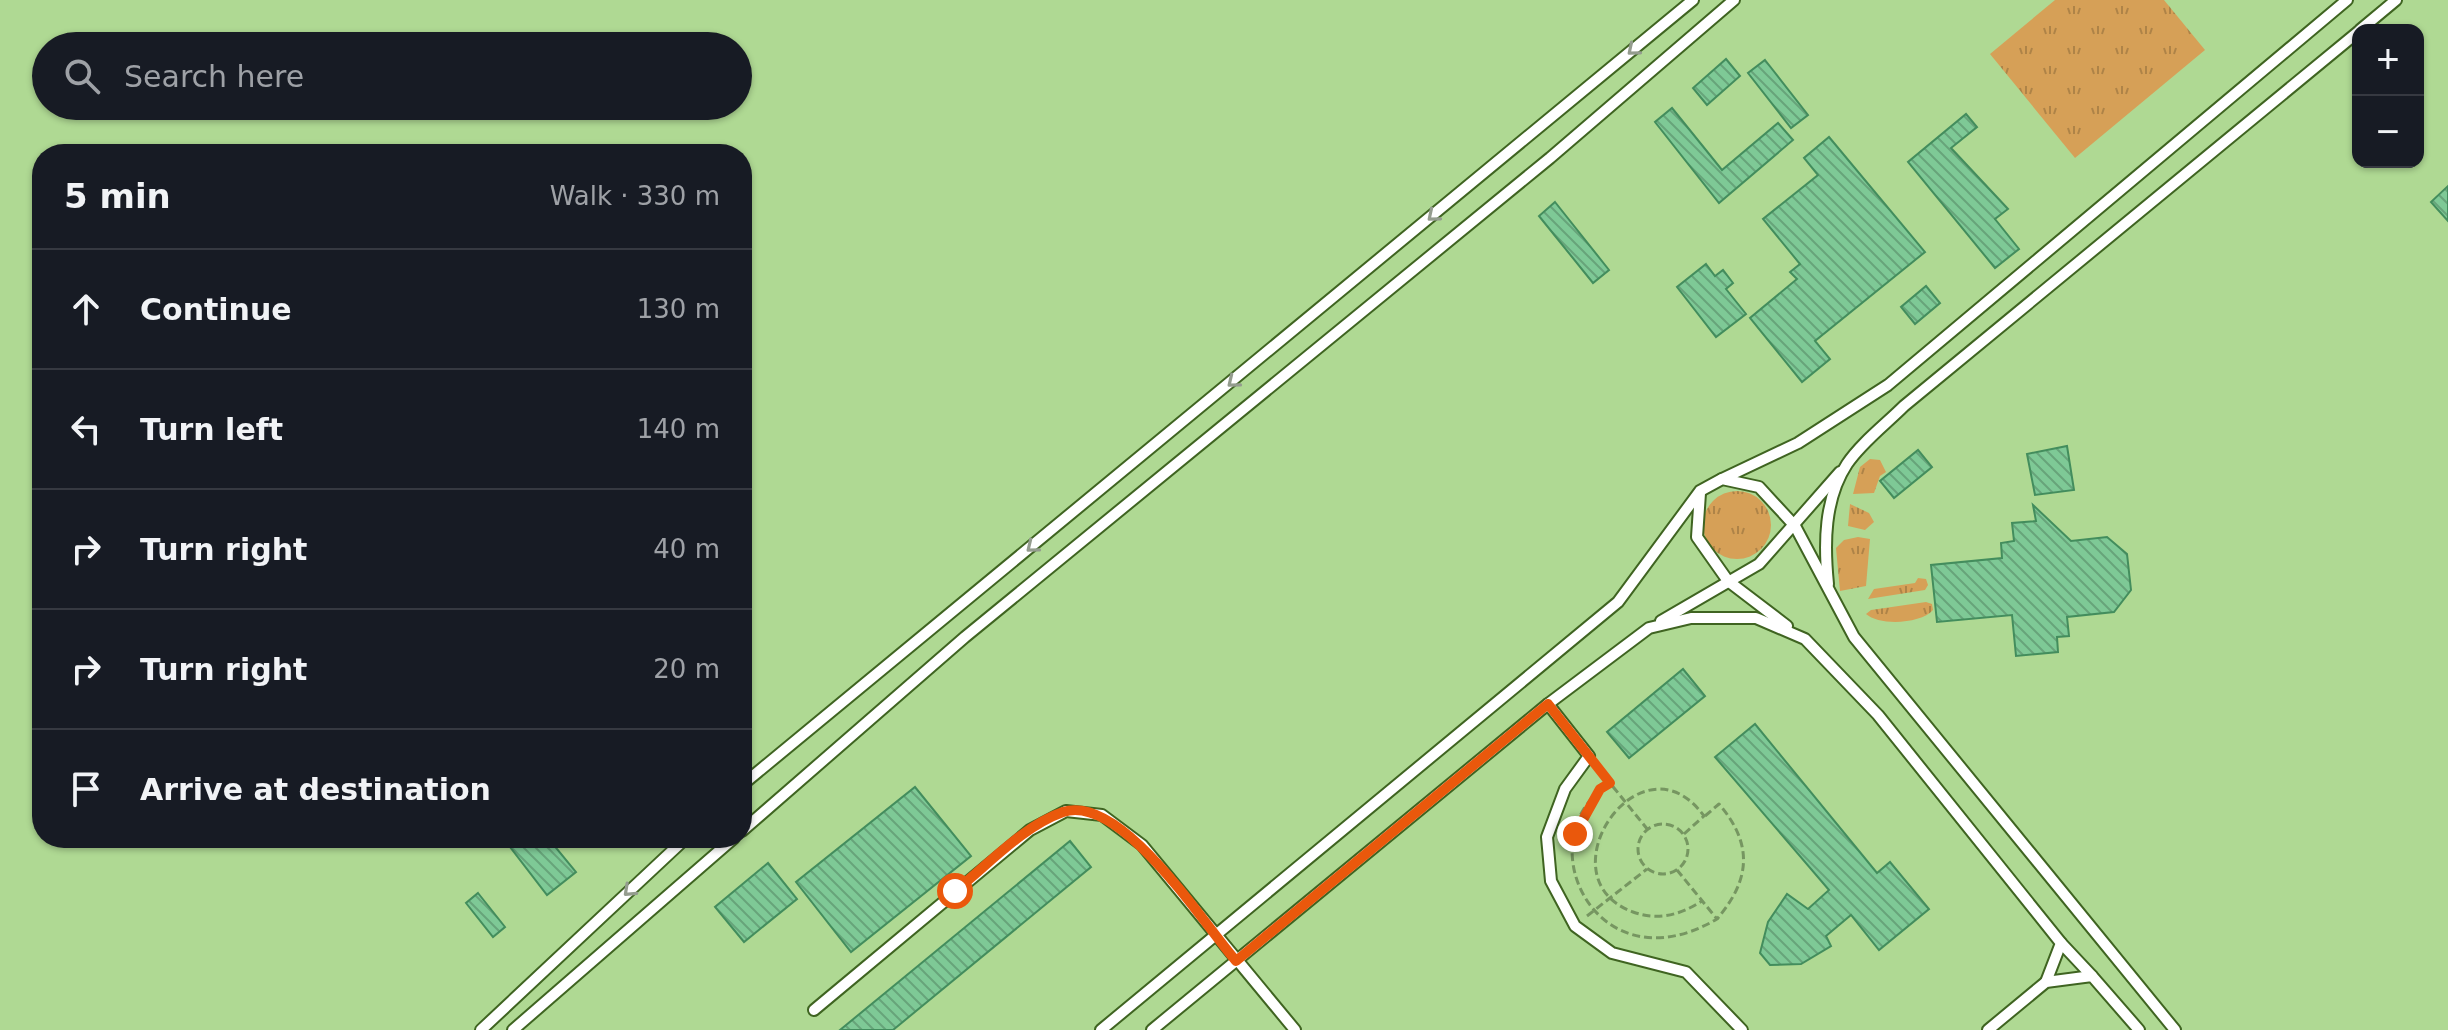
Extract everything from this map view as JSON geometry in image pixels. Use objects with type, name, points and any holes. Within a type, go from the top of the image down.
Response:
[{"type":"lane","points":[[752,777],[1693,0]]},
{"type":"lane","points":[[752,822],[965,637],[1550,158],[1734,0]]},
{"type":"lane","points":[[1101,1030],[1618,602],[1700,491],[1798,443],[1888,385],[2347,0]]},
{"type":"lane","points":[[2367,24],[2396,0]]},
{"type":"lane","points":[[1152,1030],[1548,704],[1649,628],[1759,564],[1847,463],[1904,406],[2352,37]]},
{"type":"lane","points":[[1829,592],[1825,552],[1830,503],[1847,463]]},
{"type":"lane","points":[[1722,479],[1759,487],[1795,526],[1854,637],[2175,1030]]},
{"type":"lane","points":[[1700,491],[1697,537],[1728,581],[1805,639],[1878,715],[2061,943],[2139,1030]]},
{"type":"lane","points":[[1649,628],[1691,618],[1756,618],[1805,639]]},
{"type":"lane","points":[[1548,704],[1589,756],[1565,789],[1547,837],[1551,881],[1575,926],[1612,953],[1686,972],[1742,1030]]},
{"type":"lane","points":[[814,1010],[1030,830],[1066,811],[1102,815],[1142,845],[1214,936],[1295,1030]]},
{"type":"lane","points":[[481,1030],[675,848]]},
{"type":"lane","points":[[513,1030],[722,848]]},
{"type":"lane","points":[[1988,1030],[2046,982],[2061,943]]},
{"type":"lane","points":[[2046,982],[2092,976]]},
{"type":"path","points":[[1589,756],[1648,830]]},
{"type":"path","points":[[1610,783],[1600,789],[1575,834],[1575,875],[1594,911],[1620,931],[1645,938],[1673,938],[1717,919],[1740,884],[1744,863],[1742,842],[1719,804],[1684,834]]},
{"type":"path","points":[[1702,901],[1670,916],[1647,916],[1628,910],[1611,897],[1601,884],[1595,869],[1595,848],[1609,820],[1626,803],[1648,789],[1666,789],[1683,796],[1704,816]]},
{"type":"path","points":[[1665,823],[1684,834],[1689,848],[1686,861],[1677,870],[1659,874],[1647,869],[1638,852],[1639,841],[1648,830],[1665,823]]},
{"type":"path","points":[[1575,926],[1647,869]]},
{"type":"path","points":[[1677,870],[1717,919]]},
{"type":"green space","points":[[2055,0],[2164,0],[2205,50],[2075,158],[1990,54]]},
{"type":"green space","points":[[1870,459],[1880,460],[1886,472],[1880,476],[1874,493],[1853,494],[1860,467]]},
{"type":"green space","points":[[1737,491],[1761,501],[1771,525],[1761,549],[1737,559],[1713,549],[1703,525],[1713,501]]},
{"type":"green space","points":[[1850,504],[1869,513],[1874,522],[1865,530],[1848,526]]},
{"type":"green space","points":[[1858,537],[1870,539],[1866,586],[1840,591],[1836,548],[1844,540]]},
{"type":"green space","points":[[1918,578],[1926,579],[1928,585],[1925,590],[1868,599],[1874,589],[1915,583]]},
{"type":"green space","points":[[1926,602],[1932,604],[1933,610],[1910,621],[1890,622],[1866,614],[1871,610]]},
{"type":"building","points":[[1726,59],[1740,76],[1707,105],[1693,88]]},
{"type":"building","points":[[1765,60],[1808,115],[1791,128],[1748,73]]},
{"type":"building","points":[[1672,108],[1722,170],[1778,123],[1793,140],[1719,203],[1655,122]]},
{"type":"building","points":[[1966,114],[1977,127],[1951,148],[2008,209],[1995,219],[2019,249],[1995,268],[1908,162]]},
{"type":"building","points":[[1829,137],[1925,252],[1815,341],[1830,359],[1802,382],[1750,318],[1797,279],[1790,272],[1800,264],[1763,219],[1818,175],[1804,158]]},
{"type":"building","points":[[2448,186],[2448,221],[2431,202]]},
{"type":"building","points":[[1555,202],[1609,270],[1593,283],[1539,216]]},
{"type":"building","points":[[1706,264],[1715,276],[1723,270],[1733,283],[1726,289],[1746,314],[1716,337],[1677,287]]},
{"type":"building","points":[[1926,286],[1940,303],[1915,324],[1901,307]]},
{"type":"building","points":[[2067,446],[2074,490],[2035,495],[2027,454]]},
{"type":"building","points":[[1918,450],[1932,467],[1894,498],[1880,481]]},
{"type":"building","points":[[2033,505],[2071,541],[2107,537],[2127,554],[2131,590],[2114,612],[2067,617],[2069,636],[2057,637],[2058,652],[2016,656],[2012,615],[1937,622],[1931,565],[2002,558],[2001,543],[2014,541],[2012,523],[2036,521]]},
{"type":"building","points":[[1683,669],[1705,696],[1629,758],[1607,732]]},
{"type":"building","points":[[1755,724],[1877,873],[1890,862],[1929,909],[1879,950],[1851,915],[1826,936],[1831,946],[1801,964],[1770,965],[1760,953],[1768,922],[1787,894],[1808,909],[1829,890],[1715,757]]},
{"type":"building","points":[[915,787],[971,856],[851,952],[796,882]]},
{"type":"building","points":[[1070,841],[1091,867],[893,1030],[840,1030]]},
{"type":"building","points":[[511,848],[556,848],[576,872],[547,895]]},
{"type":"building","points":[[768,863],[797,899],[744,942],[715,907]]},
{"type":"building","points":[[478,893],[505,927],[493,937],[466,903]]},
{"type":"route","points":[[955,891],[1030,830],[1066,811],[1102,815],[1142,845],[1236,961],[1548,704],[1610,783],[1600,789],[1575,834]]}]
